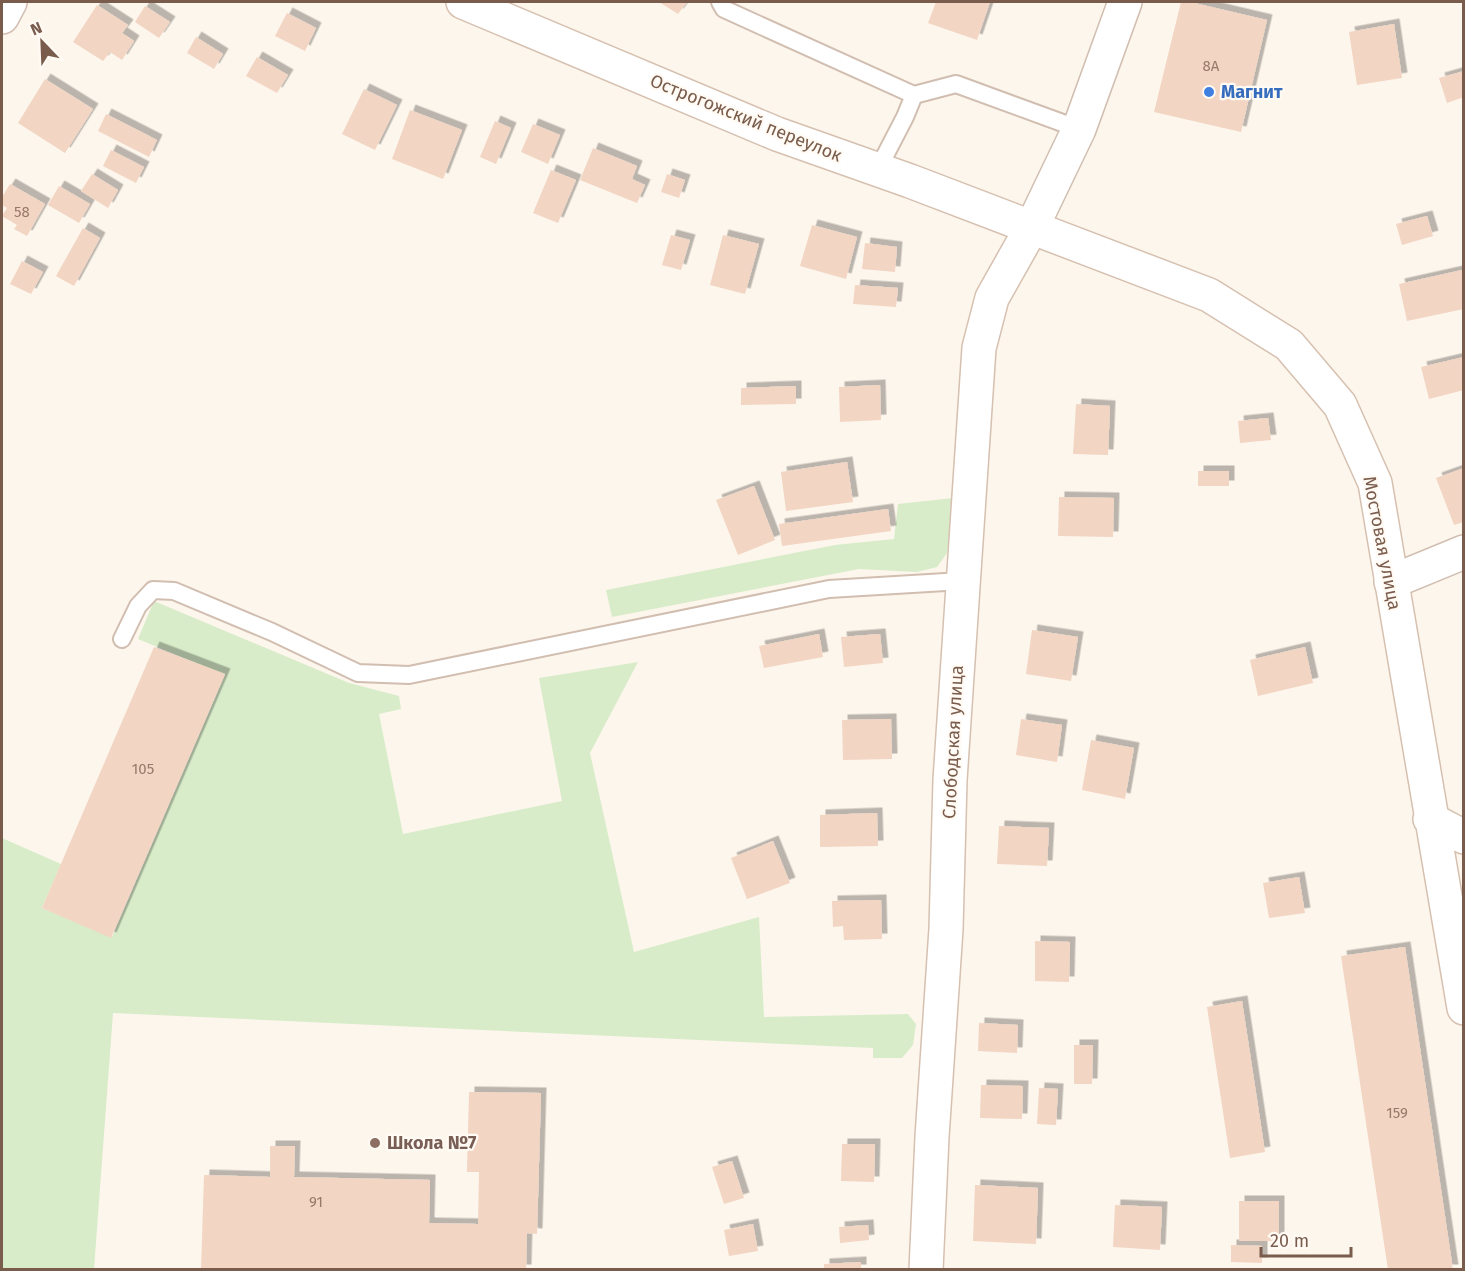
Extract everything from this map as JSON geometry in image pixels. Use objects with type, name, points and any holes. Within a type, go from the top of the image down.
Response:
[{"type":"main road","points":[[2,17],[10,2]]},
{"type":"main road","name":"Острогожский переулок","points":[[463,2],[777,134],[1032,227]]},
{"type":"main road","name":"Слободская улица","points":[[926,1269],[946,929],[950,780],[979,348],[992,298],[1032,227],[1078,129],[1125,2]]},
{"type":"main road","name":"Мостовая улица","points":[[1032,227],[1209,295],[1289,345],[1340,405],[1375,483],[1430,819],[1464,1008]]},
{"type":"main road","points":[[1390,582],[1464,552]]},
{"type":"main road","points":[[1430,819],[1464,837]]},
{"type":"lane","points":[[720,2],[724,9],[914,96],[956,84],[1078,129]]},
{"type":"lane","points":[[878,169],[914,96]]},
{"type":"lane","points":[[122,639],[138,606],[153,590],[174,591],[272,632],[358,672],[409,675],[829,589],[962,581]]},
{"type":"green space","points":[[953,498],[947,553],[937,567],[917,572],[859,569],[612,617],[606,590],[835,545],[894,539],[898,504]]},
{"type":"green space","points":[[154,601],[349,683],[399,696],[401,709],[379,714],[403,834],[562,801],[539,678],[638,662],[590,753],[634,952],[759,917],[764,1017],[908,1014],[916,1024],[913,1045],[902,1058],[873,1058],[873,1048],[113,1013],[94,1269],[2,1269],[2,838],[61,864],[42,908],[112,937],[225,675],[138,639]]},
{"type":"building","points":[[659,2],[687,2],[678,14]]},
{"type":"building","points":[[936,2],[990,2],[977,40],[928,23]]},
{"type":"building","points":[[1181,2],[1190,2],[1267,20],[1241,132],[1154,112]]},
{"type":"building","points":[[97,5],[128,25],[122,33],[134,41],[122,60],[110,52],[103,61],[73,42]]},
{"type":"building","points":[[145,6],[170,22],[159,38],[135,22]]},
{"type":"building","points":[[287,13],[316,28],[305,51],[275,36]]},
{"type":"building","points":[[1394,24],[1402,78],[1357,85],[1349,32]]},
{"type":"building","points":[[196,37],[223,54],[214,69],[187,53]]},
{"type":"building","points":[[257,57],[288,75],[277,93],[246,76]]},
{"type":"building","points":[[1464,71],[1464,97],[1447,103],[1439,78]]},
{"type":"building","points":[[45,79],[93,109],[65,153],[18,123]]},
{"type":"building","points":[[364,89],[397,105],[375,150],[342,134]]},
{"type":"building","points":[[410,110],[462,130],[443,179],[392,159]]},
{"type":"building","points":[[106,114],[157,140],[149,157],[98,131]]},
{"type":"building","points":[[495,121],[511,128],[496,164],[480,157]]},
{"type":"building","points":[[533,124],[560,135],[548,164],[521,152]]},
{"type":"building","points":[[593,148],[637,166],[632,179],[645,185],[637,203],[580,180]]},
{"type":"building","points":[[111,150],[144,167],[136,183],[103,166]]},
{"type":"building","points":[[551,170],[576,180],[558,223],[533,213]]},
{"type":"building","points":[[92,174],[118,190],[108,208],[81,191]]},
{"type":"building","points":[[667,174],[685,180],[679,198],[661,192]]},
{"type":"building","points":[[10,184],[45,204],[27,236],[14,229],[17,225],[2,216],[7,208],[2,205],[2,197]]},
{"type":"building","points":[[59,186],[90,204],[79,223],[48,205]]},
{"type":"building","points":[[1427,216],[1433,236],[1402,245],[1396,224]]},
{"type":"building","points":[[812,225],[857,237],[846,279],[800,266]]},
{"type":"building","points":[[83,228],[100,238],[74,286],[56,276]]},
{"type":"building","points":[[671,235],[690,240],[681,270],[662,265]]},
{"type":"building","points":[[723,235],[759,244],[745,294],[710,285]]},
{"type":"building","points":[[865,243],[897,247],[895,272],[862,269]]},
{"type":"building","points":[[22,261],[43,272],[31,294],[10,284]]},
{"type":"building","points":[[1462,270],[1464,309],[1407,321],[1399,284]]},
{"type":"building","points":[[855,285],[898,288],[896,307],[853,304]]},
{"type":"building","points":[[1464,357],[1464,390],[1429,399],[1421,367]]},
{"type":"building","points":[[880,385],[881,420],[840,422],[839,387]]},
{"type":"building","points":[[796,386],[796,404],[741,405],[741,388]]},
{"type":"building","points":[[1076,404],[1110,406],[1108,455],[1073,454]]},
{"type":"building","points":[[1268,418],[1271,440],[1240,443],[1238,421]]},
{"type":"building","points":[[847,462],[853,502],[786,511],[781,472]]},
{"type":"building","points":[[1464,468],[1464,522],[1454,525],[1436,478]]},
{"type":"building","points":[[1198,471],[1229,471],[1229,486],[1198,486]]},
{"type":"building","points":[[754,486],[775,540],[738,555],[716,500]]},
{"type":"building","points":[[1059,497],[1114,498],[1113,537],[1058,536]]},
{"type":"building","points":[[888,509],[891,531],[782,546],[779,524]]},
{"type":"building","points":[[1032,630],[1078,637],[1071,681],[1026,674]]},
{"type":"building","points":[[819,634],[823,657],[764,668],[759,646]]},
{"type":"building","points":[[880,634],[883,663],[844,667],[841,637]]},
{"type":"building","points":[[154,647],[225,674],[111,938],[42,908]]},
{"type":"building","points":[[1305,647],[1313,683],[1258,696],[1250,660]]},
{"type":"building","points":[[891,719],[892,759],[843,760],[842,720]]},
{"type":"building","points":[[1021,719],[1062,725],[1057,762],[1016,755]]},
{"type":"building","points":[[1091,740],[1134,748],[1125,799],[1082,790]]},
{"type":"building","points":[[877,813],[878,846],[820,847],[820,815]]},
{"type":"building","points":[[999,826],[1049,828],[1047,866],[997,864]]},
{"type":"building","points":[[773,841],[790,883],[747,899],[731,858]]},
{"type":"building","points":[[1299,877],[1305,913],[1269,918],[1263,883]]},
{"type":"building","points":[[881,900],[882,939],[844,940],[843,926],[833,927],[832,901]]},
{"type":"building","points":[[1035,941],[1070,942],[1069,982],[1035,981]]},
{"type":"building","points":[[1405,947],[1453,1270],[1388,1270],[1341,956]]},
{"type":"building","points":[[1242,1001],[1265,1152],[1230,1158],[1207,1007]]},
{"type":"building","points":[[979,1023],[1018,1025],[1017,1053],[978,1051]]},
{"type":"building","points":[[1074,1045],[1093,1045],[1092,1084],[1074,1084]]},
{"type":"building","points":[[981,1085],[1023,1086],[1022,1119],[980,1118]]},
{"type":"building","points":[[1039,1088],[1058,1089],[1056,1125],[1037,1124]]},
{"type":"building","points":[[469,1092],[541,1093],[537,1234],[527,1233],[526,1270],[201,1270],[204,1175],[270,1177],[270,1146],[295,1146],[294,1177],[430,1180],[429,1223],[478,1224],[479,1172],[467,1172]]},
{"type":"building","points":[[842,1144],[875,1144],[874,1182],[841,1181]]},
{"type":"building","points":[[732,1161],[744,1198],[724,1204],[712,1167]]},
{"type":"building","points":[[975,1185],[1038,1188],[1036,1244],[973,1241]]},
{"type":"building","points":[[1239,1201],[1279,1201],[1279,1241],[1239,1241]]},
{"type":"building","points":[[1115,1205],[1162,1207],[1160,1250],[1113,1247]]},
{"type":"building","points":[[753,1224],[758,1251],[729,1256],[724,1230]]},
{"type":"building","points":[[868,1225],[869,1240],[840,1243],[839,1227]]},
{"type":"building","points":[[1231,1245],[1262,1246],[1262,1263],[1231,1262]]},
{"type":"building","points":[[861,1262],[861,1270],[824,1270],[824,1264]]},
{"type":"place","name":"Магнит","points":[[1209,92]]},
{"type":"place","name":"Школа №7","points":[[375,1143]]}]
